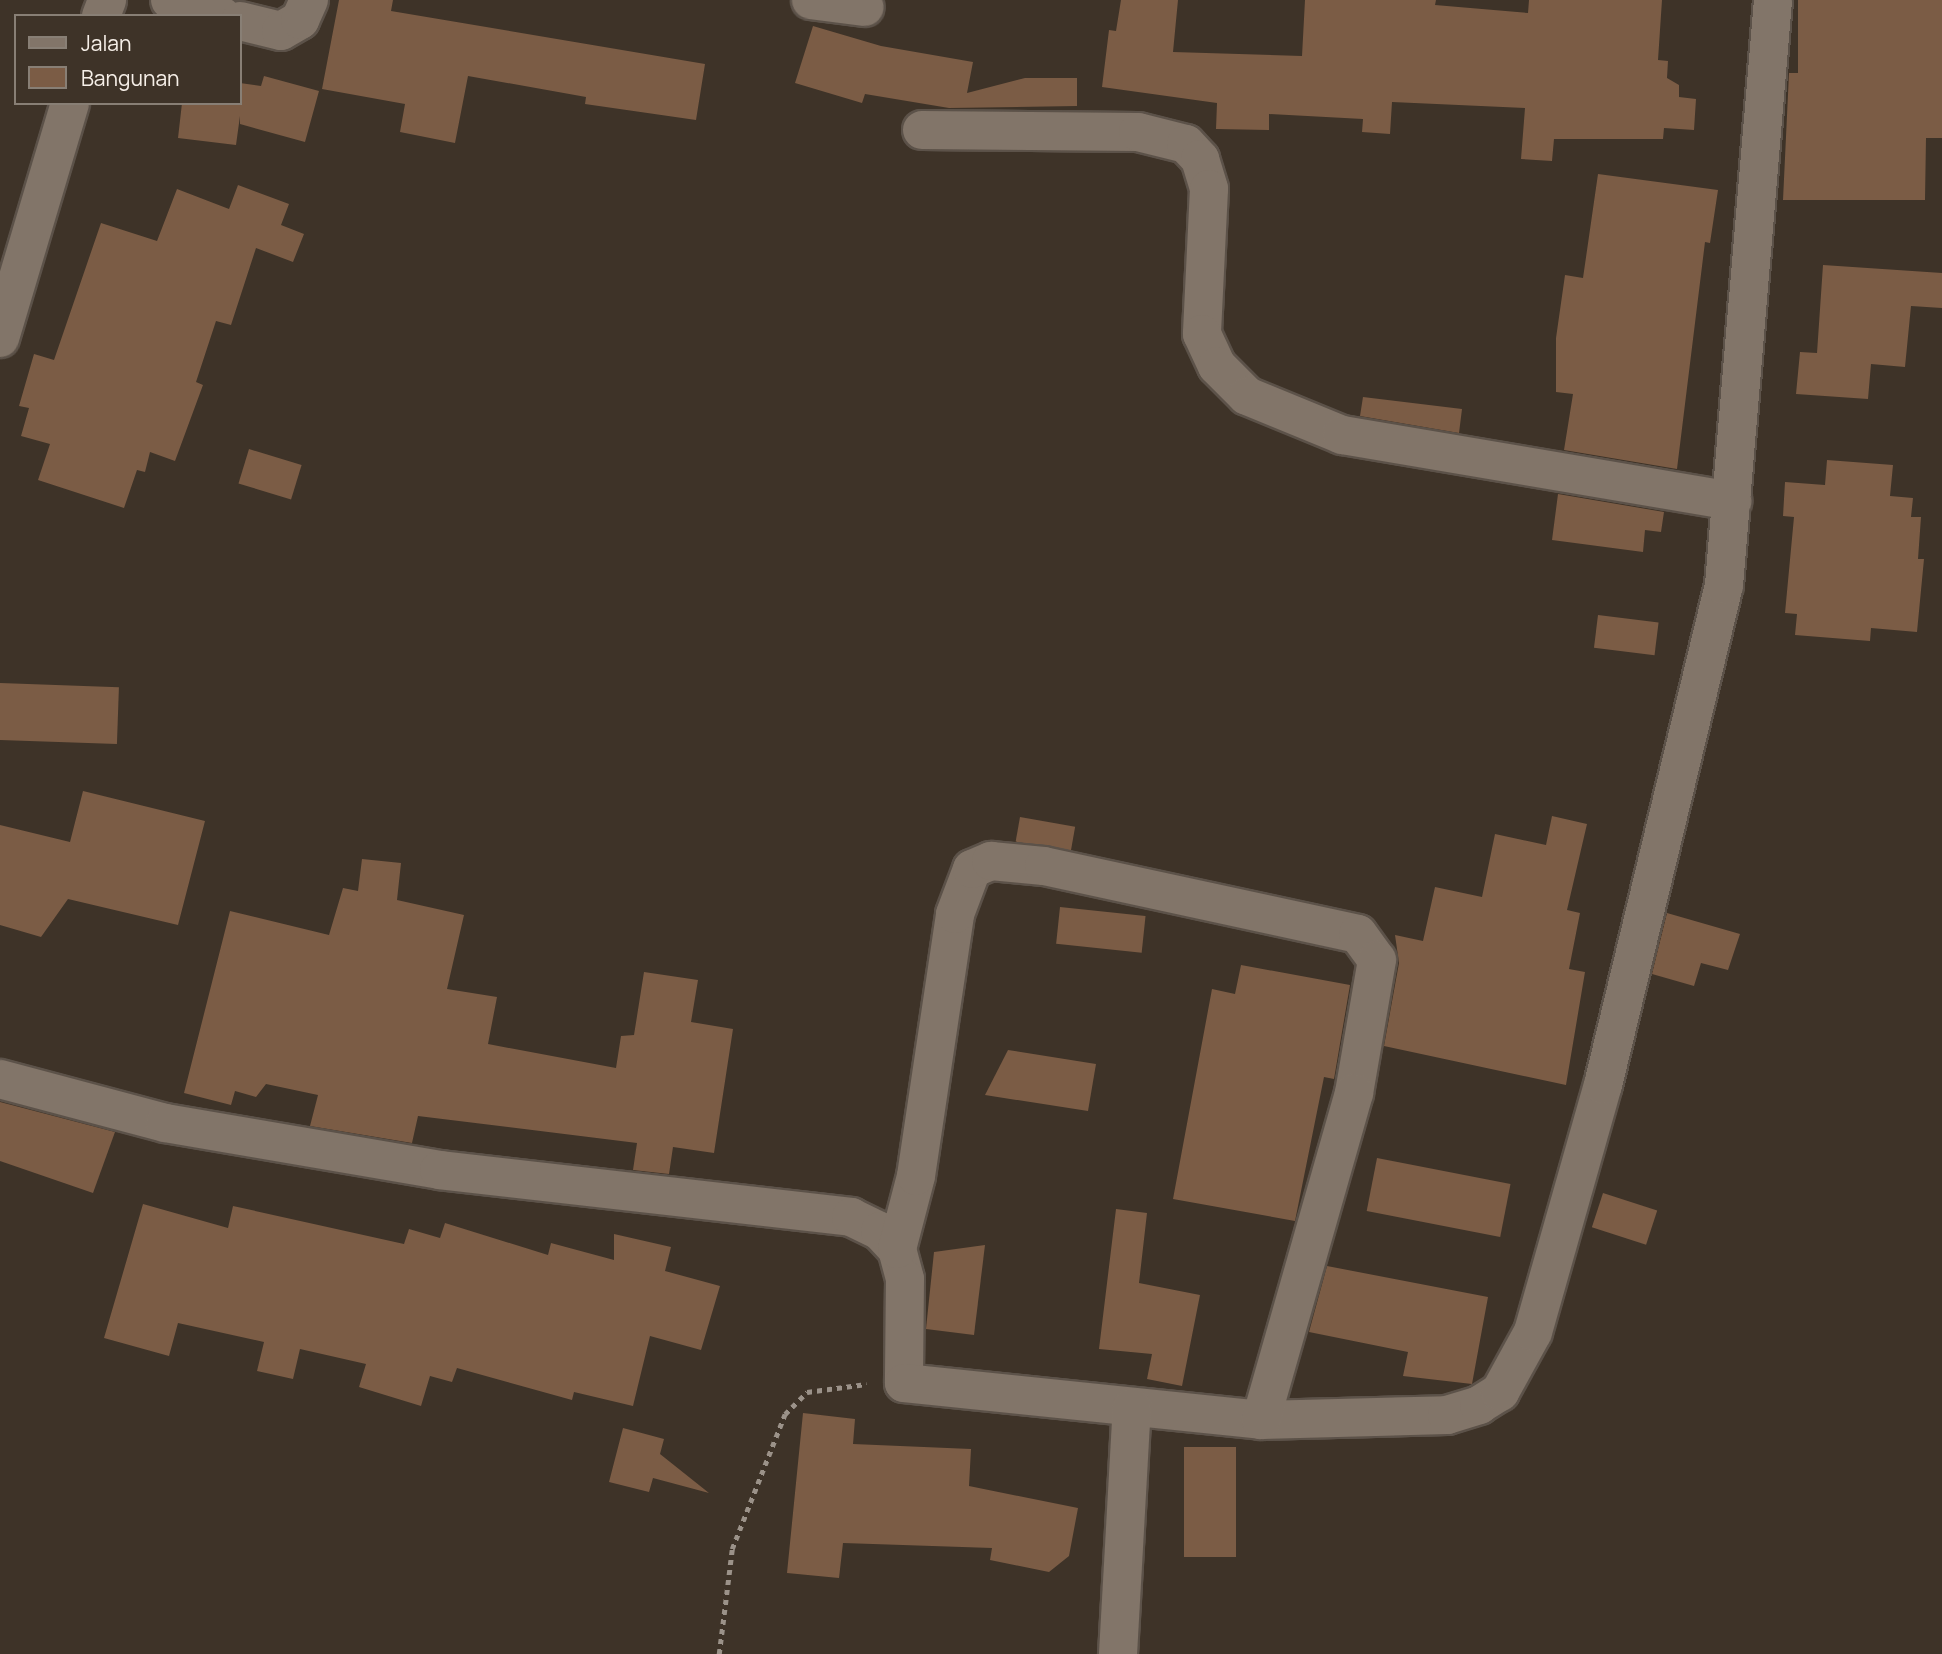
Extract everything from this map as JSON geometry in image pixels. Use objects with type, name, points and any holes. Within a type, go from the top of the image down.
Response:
[{"type":"street","points":[[170,0],[216,14]]},
{"type":"street","points":[[242,21],[281,31],[300,20],[309,0]]},
{"type":"street","points":[[811,0],[864,7]]},
{"type":"street","points":[[0,1079],[165,1123],[439,1170],[851,1217],[880,1231],[897,1249],[905,1279],[904,1383],[1261,1420],[1447,1415],[1500,1392],[1516,1370],[1533,1332],[1603,1085],[1724,585],[1773,0]]},
{"type":"street","points":[[0,338],[70,105]]},
{"type":"street","points":[[922,131],[1138,132],[1186,144],[1200,159],[1209,189],[1202,334],[1217,366],[1247,397],[1342,435],[1732,501]]},
{"type":"street","points":[[897,1249],[916,1176],[955,914],[972,869],[991,861],[1044,866],[1358,934],[1377,960],[1354,1093],[1261,1420]]},
{"type":"street","points":[[1118,1654],[1132,1407]]},
{"type":"path","points":[[719,1654],[733,1549],[785,1413],[796,1399],[821,1388],[904,1383]]},
{"type":"building","points":[[339,0],[393,0],[391,11],[705,64],[696,120],[585,104],[586,97],[468,76],[455,143],[400,132],[405,104],[322,89]]},
{"type":"building","points":[[1121,0],[1178,0],[1173,52],[1302,56],[1305,0],[1436,0],[1435,5],[1528,13],[1529,0],[1662,0],[1658,60],[1668,61],[1667,78],[1679,85],[1679,97],[1696,99],[1694,130],[1664,128],[1663,139],[1554,139],[1552,161],[1521,159],[1525,108],[1392,102],[1390,134],[1362,132],[1363,119],[1269,114],[1269,130],[1216,129],[1217,103],[1102,87],[1109,30],[1116,31]]},
{"type":"building","points":[[1798,0],[1942,0],[1942,138],[1926,138],[1925,200],[1783,200],[1789,73],[1798,73]]},
{"type":"building","points":[[813,26],[881,46],[973,62],[967,93],[1025,78],[1077,78],[1077,106],[949,108],[865,94],[862,103],[795,83]]},
{"type":"building","points":[[264,76],[319,91],[305,142],[240,124],[240,116],[236,145],[178,138],[182,105],[242,105],[242,83],[261,86]]},
{"type":"building","points":[[1598,174],[1718,190],[1710,243],[1705,242],[1677,469],[1564,450],[1573,394],[1556,392],[1556,338],[1565,275],[1583,278]]},
{"type":"building","points":[[238,185],[289,204],[281,225],[304,234],[293,262],[256,248],[231,325],[216,321],[196,382],[203,385],[175,461],[150,452],[145,472],[137,470],[124,508],[38,480],[50,444],[21,436],[29,408],[19,406],[34,354],[54,360],[101,223],[157,241],[177,189],[229,209]]},
{"type":"building","points":[[1823,265],[1942,273],[1942,308],[1911,306],[1905,367],[1871,364],[1868,399],[1796,394],[1800,352],[1817,353]]},
{"type":"building","points":[[1363,397],[1462,409],[1459,433],[1360,416]]},
{"type":"building","points":[[249,449],[302,465],[291,500],[238,483]]},
{"type":"building","points":[[1827,460],[1893,465],[1890,496],[1913,498],[1911,517],[1921,517],[1918,559],[1924,559],[1917,632],[1871,628],[1870,641],[1795,635],[1797,614],[1785,613],[1794,517],[1783,516],[1785,482],[1825,485]]},
{"type":"building","points":[[1558,494],[1664,512],[1661,532],[1645,530],[1643,552],[1552,540]]},
{"type":"building","points":[[1598,615],[1659,622],[1655,655],[1594,648]]},
{"type":"building","points":[[0,683],[119,687],[117,744],[0,740]]},
{"type":"building","points":[[83,791],[205,821],[178,925],[68,899],[41,937],[0,925],[0,825],[70,842]]},
{"type":"building","points":[[1552,816],[1587,824],[1567,910],[1580,913],[1569,969],[1585,972],[1566,1085],[1384,1046],[1399,963],[1395,935],[1423,941],[1435,887],[1482,897],[1495,834],[1546,845]]},
{"type":"building","points":[[1020,817],[1075,827],[1071,851],[1016,842]]},
{"type":"building","points":[[362,859],[401,863],[397,900],[464,915],[447,989],[497,997],[488,1044],[616,1068],[621,1036],[634,1035],[644,972],[698,980],[691,1022],[733,1029],[714,1153],[673,1147],[669,1174],[633,1170],[637,1143],[418,1116],[412,1143],[310,1126],[318,1095],[266,1084],[256,1097],[235,1091],[231,1105],[184,1093],[230,911],[329,935],[343,888],[358,891]]},
{"type":"building","points":[[1060,907],[1146,916],[1142,953],[1056,944]]},
{"type":"building","points":[[1667,913],[1740,934],[1728,970],[1701,963],[1694,986],[1652,974]]},
{"type":"building","points":[[1241,965],[1350,985],[1334,1079],[1324,1077],[1295,1221],[1173,1199],[1212,989],[1235,994]]},
{"type":"building","points":[[1008,1050],[1096,1064],[1088,1111],[985,1095]]},
{"type":"building","points":[[0,1102],[115,1132],[93,1193],[0,1161]]},
{"type":"building","points":[[1377,1158],[1511,1184],[1500,1237],[1367,1211]]},
{"type":"building","points":[[1603,1193],[1657,1211],[1646,1245],[1592,1227]]},
{"type":"building","points":[[143,1204],[228,1228],[233,1206],[404,1244],[409,1229],[440,1238],[445,1223],[548,1255],[551,1243],[614,1260],[614,1234],[671,1247],[665,1271],[720,1286],[701,1350],[650,1336],[633,1406],[574,1392],[572,1400],[457,1368],[452,1382],[430,1376],[421,1406],[359,1387],[366,1364],[300,1349],[293,1379],[257,1371],[264,1342],[178,1323],[169,1356],[104,1338]]},
{"type":"building","points":[[1116,1209],[1147,1213],[1139,1283],[1200,1295],[1182,1386],[1147,1379],[1152,1354],[1099,1349]]},
{"type":"building","points":[[985,1245],[974,1335],[926,1329],[934,1252]]},
{"type":"building","points":[[1327,1266],[1488,1297],[1472,1384],[1403,1376],[1408,1352],[1309,1332]]},
{"type":"building","points":[[803,1413],[855,1419],[853,1444],[971,1449],[969,1486],[1078,1508],[1069,1556],[1049,1572],[990,1560],[992,1548],[843,1543],[839,1578],[787,1573]]},
{"type":"building","points":[[623,1428],[664,1439],[660,1454],[709,1493],[653,1478],[649,1492],[609,1482]]},
{"type":"building","points":[[1184,1447],[1236,1447],[1236,1557],[1184,1557]]}]
